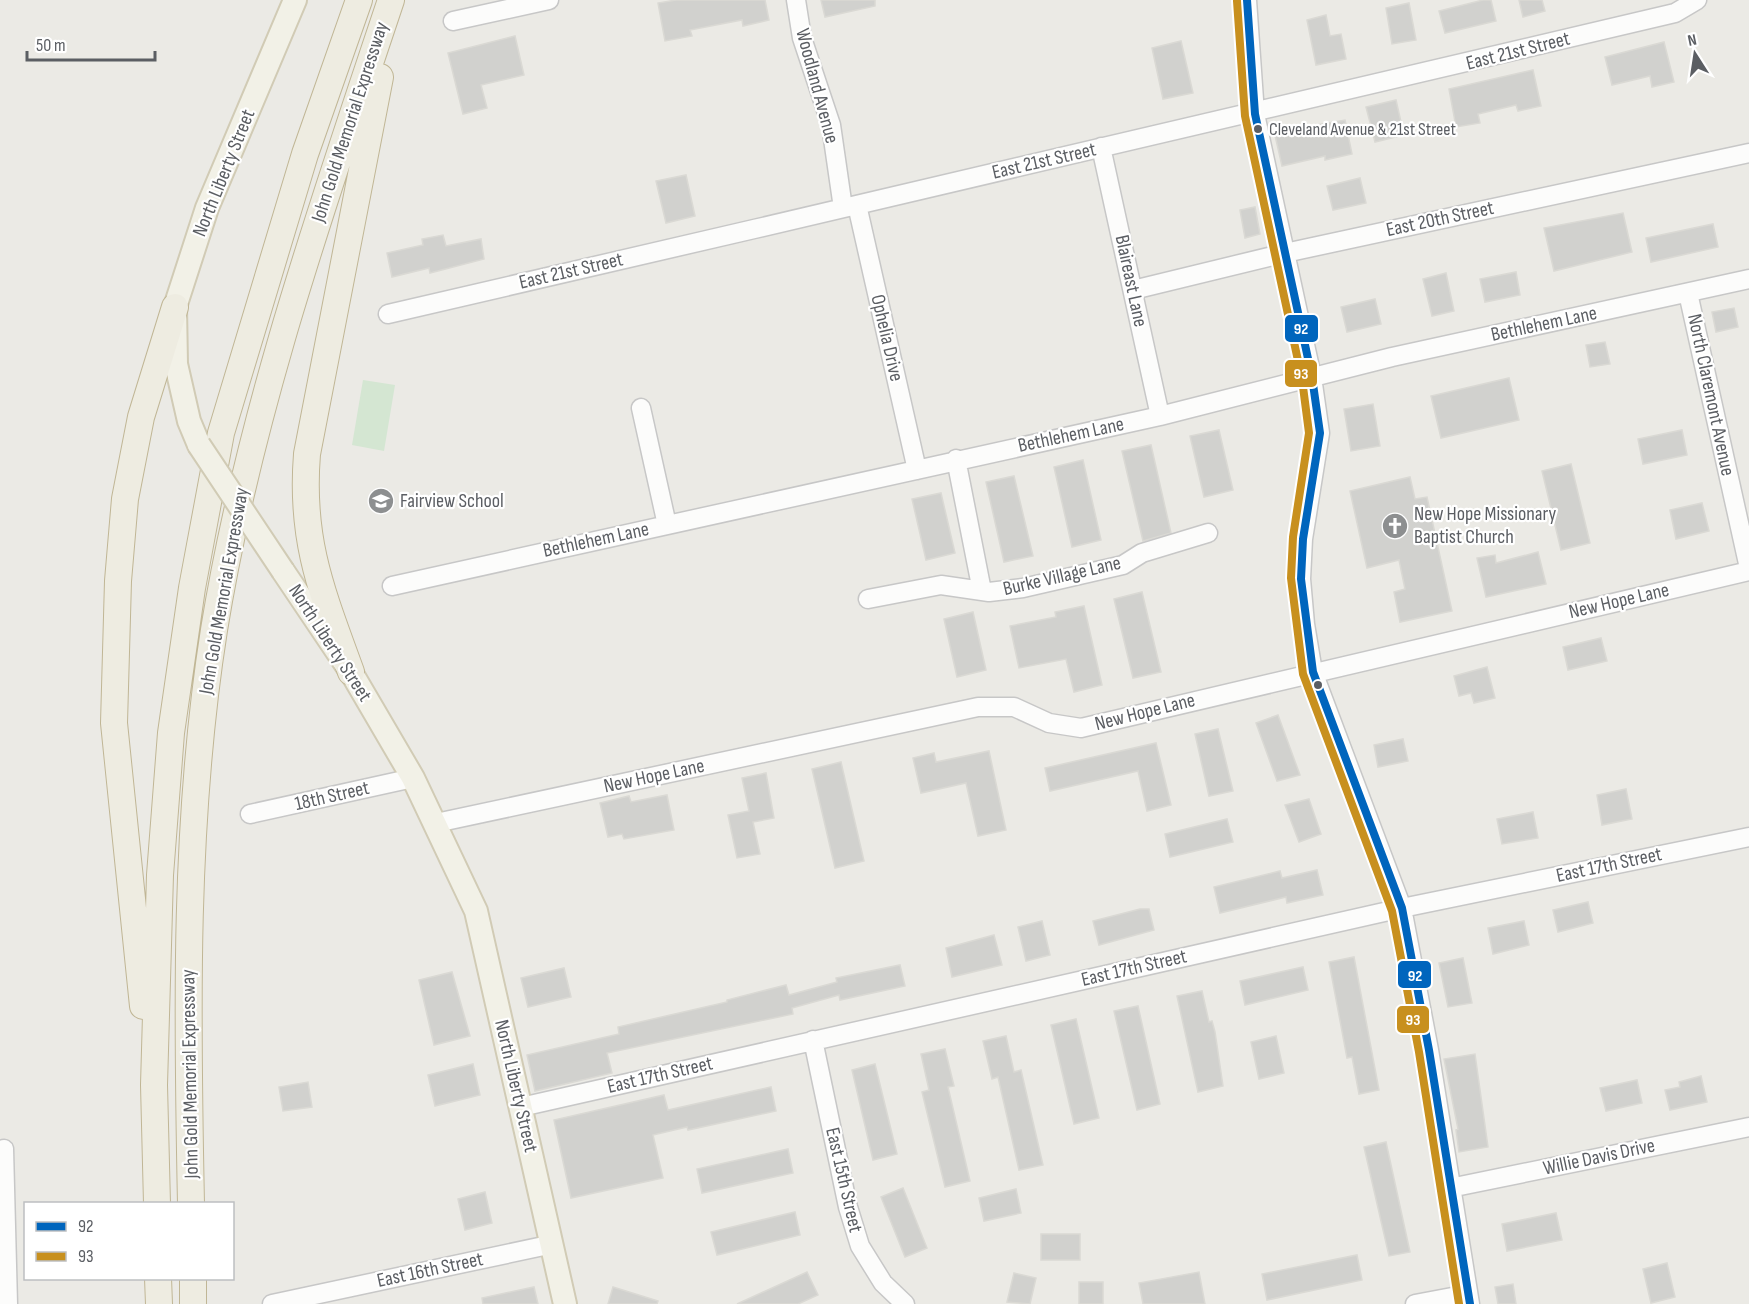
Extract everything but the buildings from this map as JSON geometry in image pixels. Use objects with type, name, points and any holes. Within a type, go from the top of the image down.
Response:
[{"type":"highway","name":"John Gold Memorial Expressway","points":[[157,1202],[154,1085],[160,875],[171,733],[192,588],[221,433],[305,154],[359,0]]},
{"type":"highway","points":[[351,672],[316,575],[307,531],[304,493],[309,442],[393,0]]},
{"type":"highway","name":"John Gold Memorial Expressway","points":[[191,1202],[187,1015],[192,830],[202,721],[215,628],[251,445],[319,214],[393,0]]},
{"type":"highway","points":[[154,1085],[146,1034],[114,711],[119,543],[125,499],[141,417],[175,307]]},
{"type":"highway","points":[[158,1280],[159,1304]]},
{"type":"highway","points":[[193,1280],[193,1304]]},
{"type":"main road","name":"North Liberty Street","points":[[295,0],[207,208],[175,307],[176,364],[189,421],[199,445],[351,672],[413,777],[476,911],[565,1304]]},
{"type":"street","points":[[453,21],[549,0]]},
{"type":"street","name":"Woodland Avenue","points":[[796,0],[802,38],[831,125],[850,206]]},
{"type":"street","points":[[1247,0],[1255,114],[1312,377],[1320,433],[1304,539],[1301,579],[1313,672],[1402,908],[1469,1299],[1415,1304]]},
{"type":"street","name":"East 21st Street","points":[[388,314],[1101,147],[1255,114],[1675,13],[1697,0]]},
{"type":"street","name":"Blaireast Lane","points":[[1101,147],[1160,416]]},
{"type":"street","name":"East 20th Street","points":[[1133,290],[1286,253],[1749,153]]},
{"type":"street","name":"Ophelia Drive","points":[[850,206],[917,470]]},
{"type":"street","name":"Bethlehem Lane","points":[[392,586],[917,470],[956,459],[1160,416],[1312,377],[1749,279]]},
{"type":"street","name":"North Claremont Avenue","points":[[1688,293],[1749,569]]},
{"type":"street","points":[[641,408],[667,525]]},
{"type":"street","name":"Burke Village Lane","points":[[956,459],[982,591]]},
{"type":"street","name":"Burke Village Lane","points":[[868,599],[941,585],[982,591],[1023,588],[1123,565],[1142,553],[1208,534]]},
{"type":"street","name":"New Hope Lane","points":[[435,823],[978,707],[1014,707],[1049,723],[1081,728],[1749,569]]},
{"type":"street","name":"18th Street","points":[[250,814],[413,777]]},
{"type":"street","name":"East 17th Street","points":[[521,1107],[1402,908],[1749,837]]},
{"type":"street","name":"East 15th Street","points":[[813,1040],[849,1207],[860,1246],[883,1283],[905,1304]]},
{"type":"street","name":"Willie Davis Drive","points":[[1450,1188],[1749,1127]]},
{"type":"street","points":[[2,1150],[8,1304]]},
{"type":"street","name":"East 16th Street","points":[[272,1304],[553,1244]]},
{"type":"green space","points":[[363,380],[395,385],[384,451],[352,445]]},
{"type":"transit line","name":"92","points":[[1247,0],[1255,114],[1312,377],[1320,433],[1303,539],[1301,579],[1313,672],[1402,908],[1429,1050],[1470,1304]]},
{"type":"transit line","name":"93","points":[[1237,1],[1245,116],[1302,379],[1309,433],[1293,537],[1291,578],[1303,674],[1392,911],[1419,1052],[1459,1304]]},
{"type":"place","name":"Cleveland Avenue & 21st Street","points":[[1258,129]]},
{"type":"place","name":"Fairview School","points":[[381,501]]},
{"type":"place","name":"New Hope Missionary Baptist Church","points":[[1395,526]]}]
